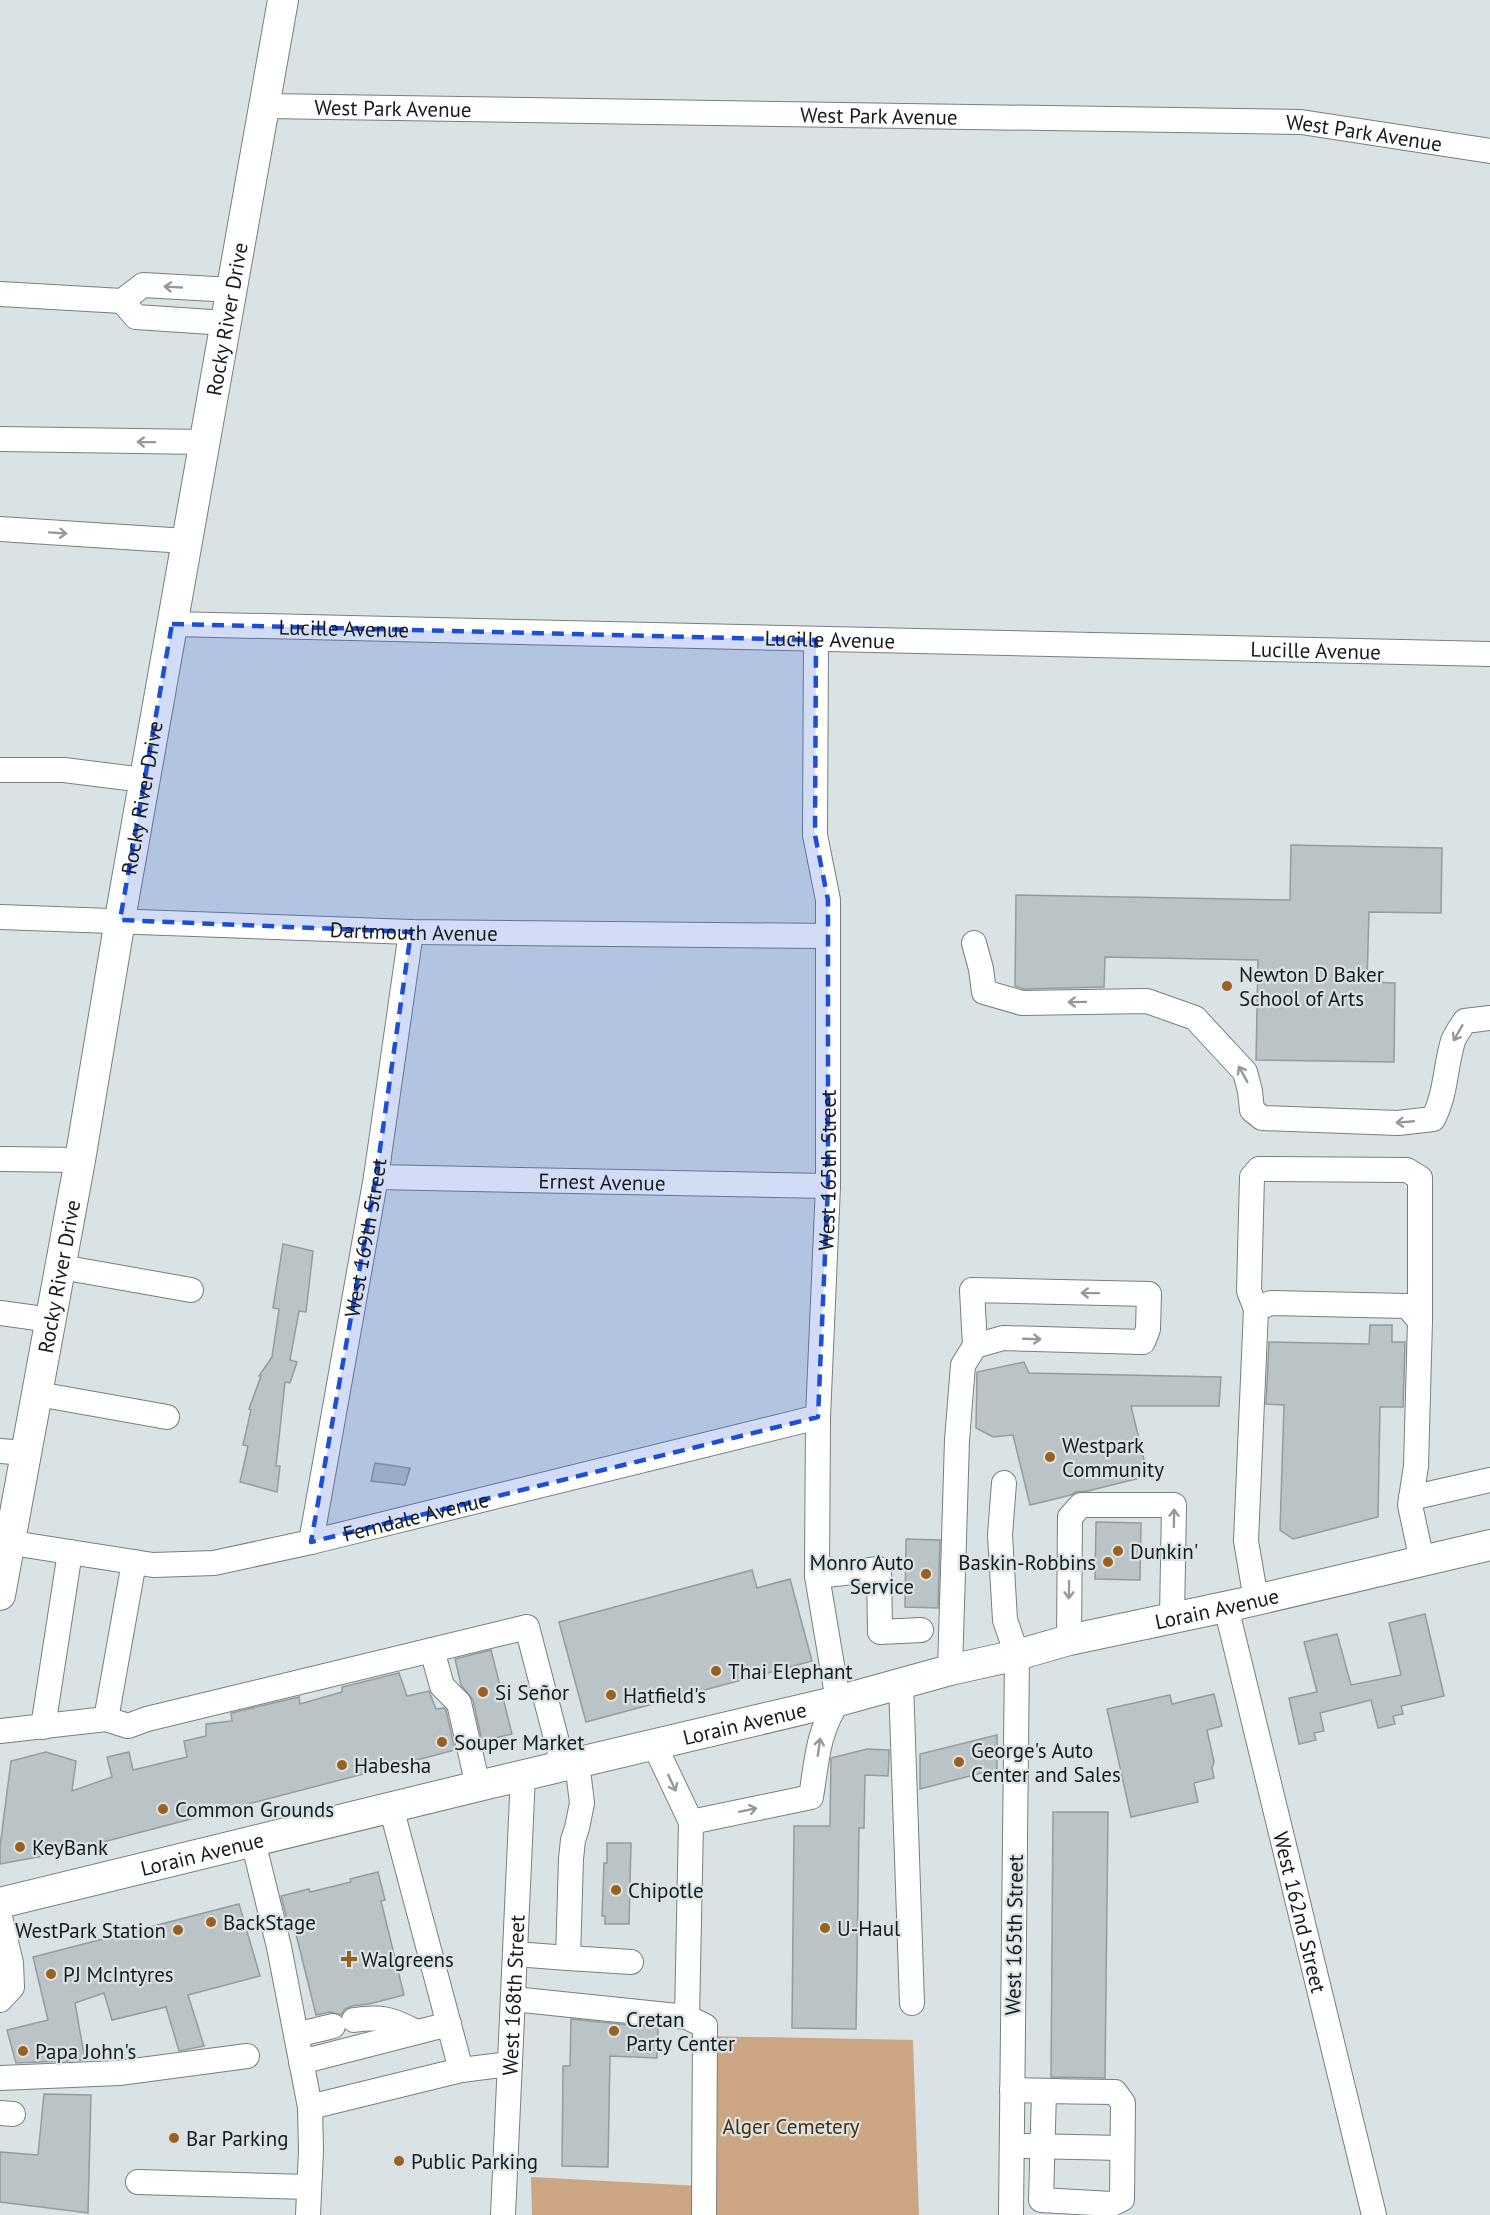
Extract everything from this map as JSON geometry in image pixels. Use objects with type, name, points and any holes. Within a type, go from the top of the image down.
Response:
[{"type":"main road","name":"Rocky River Drive","points":[[0,1594],[13,1452],[38,1394],[186,541],[283,0]]},
{"type":"main road","name":"Lorain Avenue","points":[[0,1903],[837,1701],[1069,1640],[1226,1607],[1490,1545]]},
{"type":"street","name":"West Park Avenue","points":[[265,106],[1301,122],[1490,151]]},
{"type":"street","points":[[0,294],[122,301],[143,285],[232,290]]},
{"type":"street","points":[[122,301],[136,317],[226,322]]},
{"type":"street","points":[[0,440],[204,442]]},
{"type":"street","points":[[0,529],[186,541]]},
{"type":"street","name":"Lucille Avenue","points":[[172,624],[1490,654]]},
{"type":"street","name":"West 165th Street","points":[[816,640],[815,835],[828,900],[828,1186],[818,1417],[817,1576],[837,1701]]},
{"type":"street","points":[[0,770],[64,770],[144,780]]},
{"type":"street","name":"Dartmouth Avenue","points":[[0,916],[411,932],[827,936]]},
{"type":"street","name":"West 169th Street","points":[[311,1542],[376,1177],[411,932]]},
{"type":"street","points":[[974,943],[984,992],[1022,1003],[1147,1001],[1195,1018],[1245,1072],[1252,1110],[1262,1118],[1398,1124],[1433,1119],[1440,1106],[1454,1038],[1466,1021],[1490,1018]]},
{"type":"street","points":[[0,1159],[80,1160]]},
{"type":"street","points":[[1256,1600],[1246,1541],[1256,1309],[1249,1291],[1252,1177],[1258,1169],[1407,1170],[1420,1178],[1420,1321],[1416,1466],[1410,1504],[1422,1561]]},
{"type":"street","name":"Ernest Avenue","points":[[376,1177],[828,1186]]},
{"type":"street","points":[[61,1267],[191,1290]]},
{"type":"street","points":[[950,1670],[957,1440],[963,1365],[975,1346],[972,1290],[1149,1294],[1148,1329],[1143,1342],[1003,1338],[975,1346]]},
{"type":"street","points":[[1256,1309],[1271,1303],[1407,1306],[1420,1321]]},
{"type":"street","points":[[0,1313],[51,1320]]},
{"type":"street","points":[[38,1394],[167,1417]]},
{"type":"street","name":"Ferndale Avenue","points":[[5,1541],[153,1565],[214,1563],[311,1542],[818,1417]]},
{"type":"street","points":[[1411,1498],[1490,1480]]},
{"type":"street","name":"West 165th Street","points":[[1004,1483],[1000,1535],[1005,1620],[1017,1655],[1011,2215]]},
{"type":"street","points":[[1069,1640],[1070,1517],[1081,1505],[1174,1504],[1173,1618]]},
{"type":"street","points":[[44,1727],[70,1551]]},
{"type":"street","points":[[106,1719],[134,1562]]},
{"type":"street","points":[[817,1576],[879,1569],[880,1632],[921,1630]]},
{"type":"street","name":"West 162nd Street","points":[[1226,1607],[1374,2215]]},
{"type":"street","points":[[0,1731],[106,1719],[129,1726],[147,1719],[527,1627],[582,1803],[571,1859],[568,1958]]},
{"type":"street","points":[[432,1650],[442,1686],[459,1703],[478,1786]]},
{"type":"street","points":[[901,1683],[912,2003]]},
{"type":"street","points":[[691,1822],[811,1797],[820,1735],[837,1701]]},
{"type":"street","points":[[654,1744],[691,1822],[687,2017]]},
{"type":"street","name":"West 168th Street","points":[[503,2215],[523,1775]]},
{"type":"street","points":[[391,1807],[462,2070]]},
{"type":"street","points":[[253,1841],[279,1947],[310,2106],[308,2215]]},
{"type":"street","points":[[0,1917],[11,1963],[12,1987],[0,2000]]},
{"type":"street","points":[[515,1954],[631,1962]]},
{"type":"street","points":[[513,1999],[687,2017],[705,2026],[704,2215]]},
{"type":"street","points":[[296,2036],[343,2023],[382,2018],[399,2023],[416,2032]]},
{"type":"street","points":[[301,2062],[449,2024]]},
{"type":"street","points":[[0,2078],[119,2073],[247,2056]]},
{"type":"street","points":[[310,2106],[462,2070],[510,2064]]},
{"type":"street","points":[[1012,2090],[1115,2092],[1123,2103],[1122,2199],[1112,2204],[1041,2200],[1044,2091]]},
{"type":"street","points":[[1011,2146],[1122,2148]]},
{"type":"street","points":[[138,2182],[309,2187]]},
{"type":"highlighted area","points":[[172,624],[816,640],[815,835],[828,900],[828,1186],[818,1417],[311,1542],[376,1177],[411,932],[120,920]]},
{"type":"green space","name":"Alger Cemetery","points":[[703,2036],[913,2040],[919,2215],[532,2215],[531,2177],[700,2186]]},
{"type":"building","points":[[1291,845],[1442,848],[1441,913],[1369,912],[1367,982],[1395,983],[1394,1062],[1256,1060],[1258,960],[1105,957],[1104,987],[1024,989],[1015,986],[1016,895],[1290,900]]},
{"type":"building","points":[[283,1244],[313,1251],[306,1312],[299,1311],[290,1360],[297,1362],[290,1383],[285,1382],[276,1466],[280,1466],[277,1492],[240,1482],[248,1446],[243,1445],[251,1410],[249,1409],[261,1376],[259,1376],[272,1357],[279,1309],[273,1308]]},
{"type":"building","points":[[1370,1325],[1392,1325],[1392,1342],[1405,1342],[1403,1407],[1380,1407],[1378,1517],[1293,1539],[1280,1530],[1284,1405],[1266,1404],[1269,1342],[1369,1344]]},
{"type":"building","points":[[1024,1362],[1029,1373],[1221,1377],[1219,1406],[1131,1406],[1148,1476],[1030,1505],[1013,1435],[993,1437],[976,1428],[977,1372]]},
{"type":"building","points":[[375,1463],[410,1468],[405,1485],[371,1481]]},
{"type":"building","points":[[1096,1522],[1141,1523],[1140,1580],[1095,1579]]},
{"type":"building","name":"Monro Auto Service","points":[[906,1539],[940,1540],[938,1608],[905,1607]]},
{"type":"building","points":[[752,1570],[757,1588],[790,1579],[812,1661],[586,1722],[559,1622]]},
{"type":"building","points":[[1425,1614],[1444,1696],[1401,1706],[1403,1714],[1393,1716],[1395,1724],[1378,1728],[1371,1700],[1320,1713],[1324,1731],[1314,1733],[1316,1740],[1299,1744],[1289,1698],[1317,1692],[1304,1642],[1337,1634],[1351,1685],[1401,1675],[1389,1623]]},
{"type":"building","name":"Si Señor","points":[[491,1650],[512,1734],[482,1741],[473,1700],[461,1685],[455,1659]]},
{"type":"building","points":[[399,1673],[407,1696],[429,1691],[436,1709],[446,1710],[455,1750],[65,1852],[0,1864],[0,1847],[11,1761],[46,1752],[76,1761],[72,1791],[112,1777],[107,1757],[129,1752],[133,1770],[187,1757],[184,1741],[206,1736],[206,1724],[232,1721],[231,1713],[299,1697],[300,1704],[342,1692],[342,1687]]},
{"type":"building","points":[[1214,1694],[1222,1726],[1207,1730],[1214,1762],[1212,1768],[1214,1778],[1194,1783],[1198,1802],[1131,1817],[1107,1709],[1170,1695],[1172,1704]]},
{"type":"building","name":"George's Auto Center and Sales","points":[[997,1735],[997,1769],[920,1789],[920,1754]]},
{"type":"building","name":"U-Haul","points":[[867,1749],[889,1750],[889,1758],[888,1776],[865,1775],[864,1828],[859,1828],[856,2029],[792,2028],[794,1826],[830,1826],[831,1758]]},
{"type":"building","points":[[1053,1812],[1108,1812],[1105,2078],[1051,2077]]},
{"type":"building","name":"Chipotle","points":[[607,1843],[631,1843],[629,1924],[605,1924],[605,1916],[602,1916]]},
{"type":"building","name":"Walgreens","points":[[378,1872],[385,1900],[381,1901],[404,1995],[352,2006],[345,2009],[341,2015],[330,2012],[316,2015],[293,1922],[288,1923],[281,1896],[351,1882],[350,1879]]},
{"type":"building","points":[[239,1904],[260,1976],[188,1995],[204,2046],[179,2051],[166,2007],[112,2020],[104,1993],[75,2003],[85,2060],[16,2063],[7,2030],[48,2020],[33,1957]]},
{"type":"building","points":[[571,2019],[658,2028],[657,2058],[610,2056],[608,2167],[562,2166],[563,2066],[570,2066]]},
{"type":"building","points":[[44,2094],[91,2095],[88,2213],[0,2202],[0,2152],[38,2155]]},
{"type":"place","name":"Newton D Baker School of Arts","points":[[1227,986]]},
{"type":"place","name":"Westpark Community","points":[[1050,1457]]},
{"type":"place","name":"Dunkin'","points":[[1118,1551]]},
{"type":"place","name":"Baskin-Robbins","points":[[1108,1562]]},
{"type":"place","name":"Monro Auto Service","points":[[926,1574]]},
{"type":"place","name":"Thai Elephant","points":[[716,1671]]},
{"type":"place","name":"Si Señor","points":[[483,1692]]},
{"type":"place","name":"Hatfield's","points":[[611,1695]]},
{"type":"place","name":"Souper Market","points":[[442,1742]]},
{"type":"place","name":"George's Auto Center and Sales","points":[[959,1762]]},
{"type":"place","name":"Habesha","points":[[342,1765]]},
{"type":"place","name":"Common Grounds","points":[[163,1809]]},
{"type":"place","name":"KeyBank","points":[[20,1847]]},
{"type":"place","name":"Chipotle","points":[[616,1890]]},
{"type":"place","name":"BackStage","points":[[211,1922]]},
{"type":"place","name":"U-Haul","points":[[825,1928]]},
{"type":"place","name":"WestPark Station","points":[[178,1930]]},
{"type":"place","name":"Walgreens","points":[[349,1959]]},
{"type":"place","name":"PJ McIntyres","points":[[51,1974]]},
{"type":"place","name":"Cretan Party Center","points":[[614,2031]]},
{"type":"place","name":"Papa John's","points":[[23,2051]]},
{"type":"place","name":"Bar Parking","points":[[174,2138]]},
{"type":"place","name":"Public Parking","points":[[399,2161]]}]
